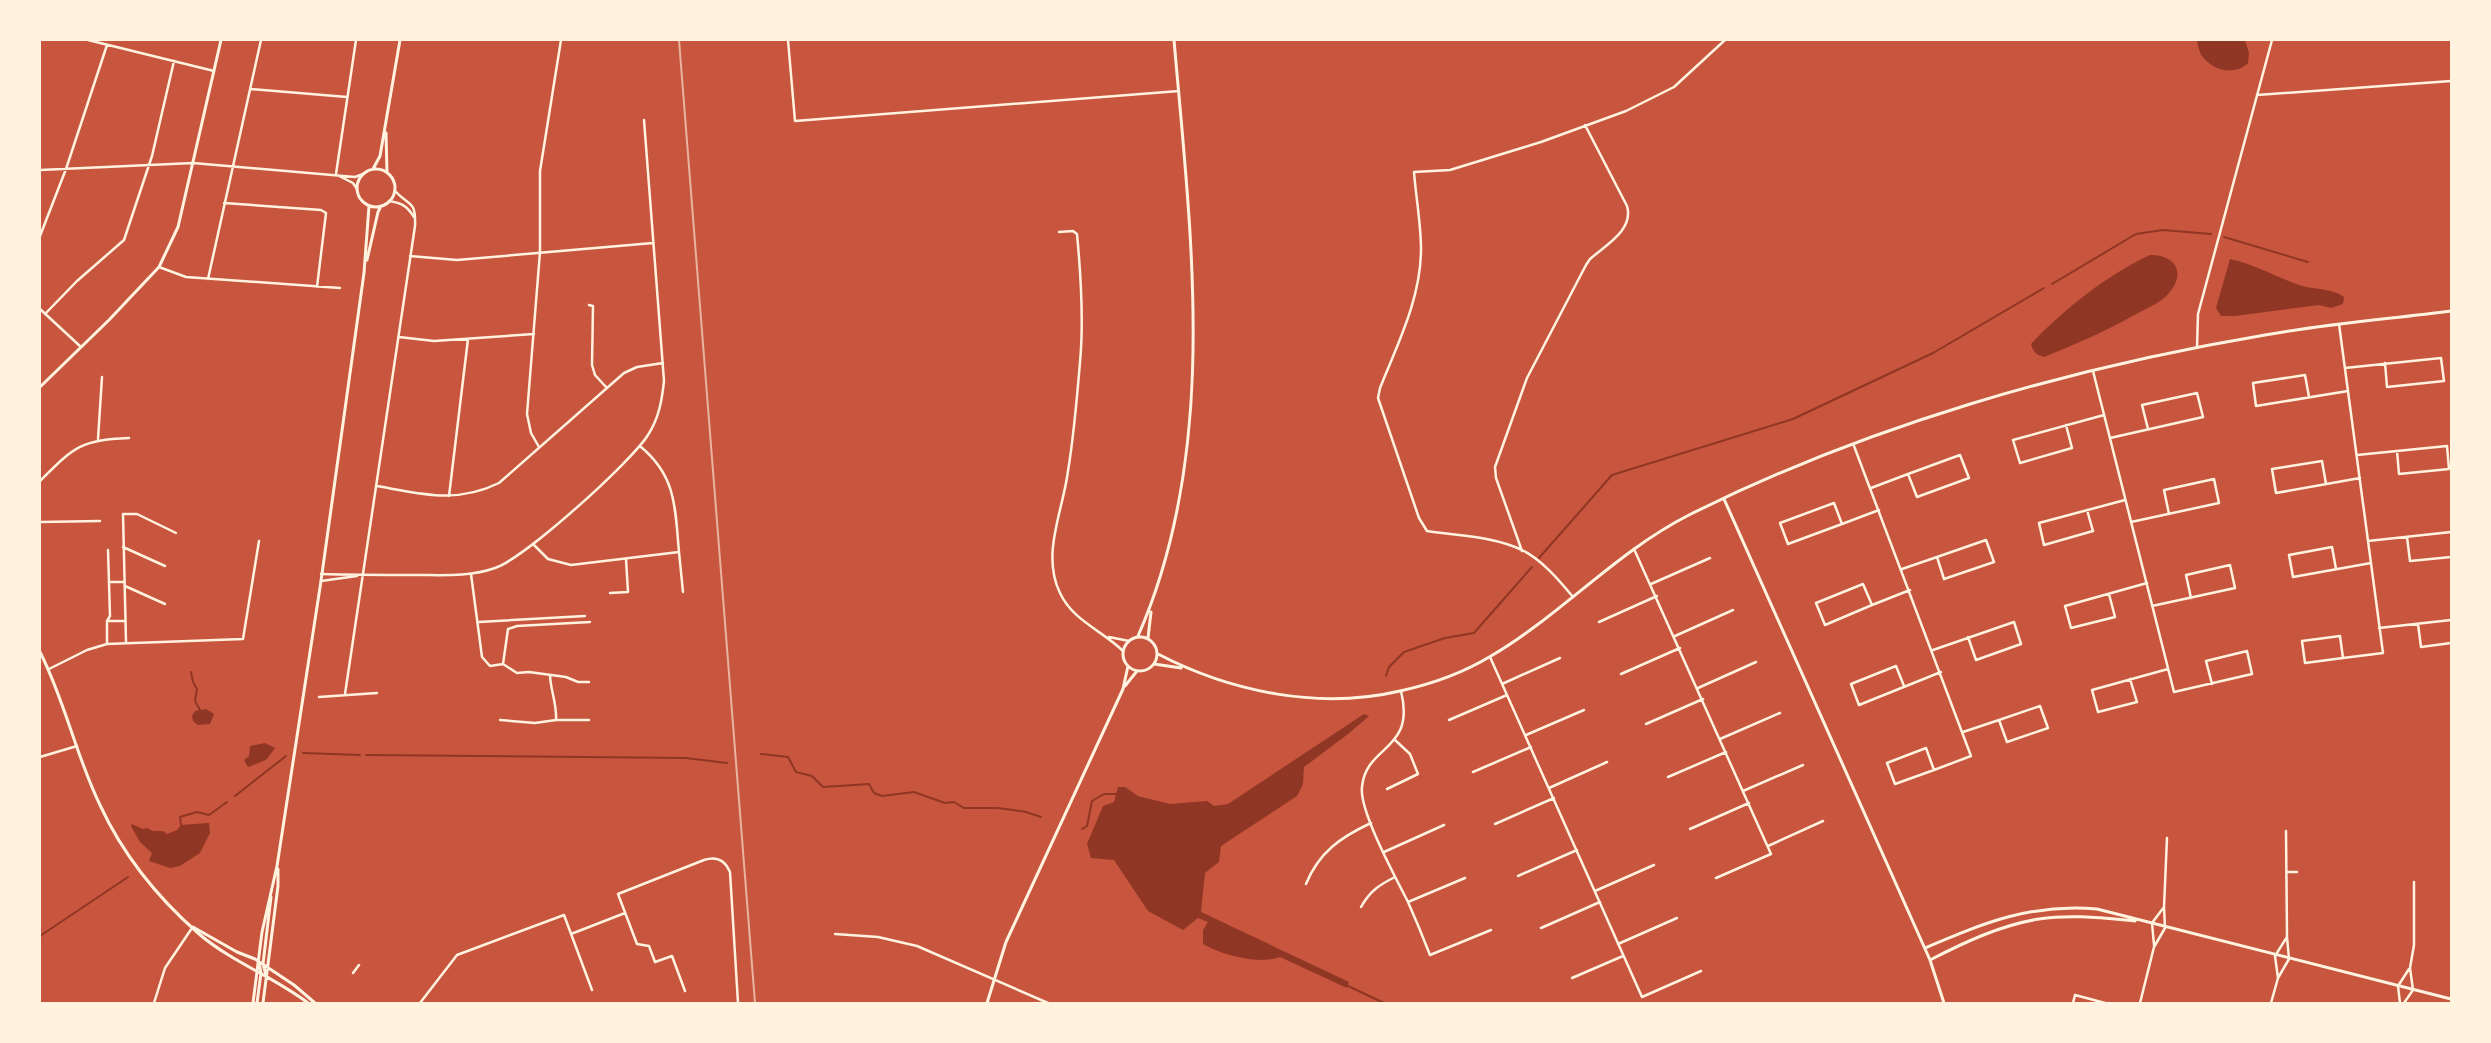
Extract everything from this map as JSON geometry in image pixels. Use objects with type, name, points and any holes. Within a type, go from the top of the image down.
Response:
[{"type":"street","points":[[88,40],[214,71]]},
{"type":"street","points":[[40,388],[159,267],[178,227],[221,40]]},
{"type":"street","points":[[208,279],[261,40]]},
{"type":"street","points":[[336,174],[356,40]]},
{"type":"street","points":[[40,170],[194,163],[355,177],[373,169],[380,156],[400,40]]},
{"type":"street","points":[[539,447],[531,433],[528,414],[540,252],[538,193],[561,40]]},
{"type":"street","points":[[788,40],[795,121],[1179,90]]},
{"type":"street","points":[[1148,638],[1151,609],[1171,537],[1182,481],[1188,433],[1194,346],[1192,272],[1174,40]]},
{"type":"street","points":[[1573,597],[1556,576],[1522,551],[1466,535],[1427,531],[1419,518],[1380,407],[1380,388],[1406,326],[1420,269],[1421,248],[1414,172],[1450,170],[1626,111],[1674,87],[1725,40]]},
{"type":"street","points":[[2197,347],[2198,314],[2272,40]]},
{"type":"street","points":[[40,236],[66,169],[107,45]]},
{"type":"street","points":[[45,314],[77,281],[124,240],[152,156],[174,61]]},
{"type":"street","points":[[2257,96],[2451,81]]},
{"type":"street","points":[[250,89],[348,97]]},
{"type":"street","points":[[364,272],[378,212],[381,206],[389,201],[394,191],[393,180],[387,172],[385,149],[386,120]]},
{"type":"street","points":[[322,574],[471,574],[496,568],[512,560],[534,544],[640,447],[658,415],[662,397],[663,363],[644,120]]},
{"type":"street","points":[[1522,551],[1496,478],[1495,467],[1527,378],[1581,274],[1590,259],[1625,228],[1628,219],[1627,206],[1585,125]]},
{"type":"street","points":[[373,169],[387,172]]},
{"type":"street","points":[[336,174],[353,184],[361,200],[369,206],[381,206]]},
{"type":"street","points":[[357,189],[363,174]]},
{"type":"street","points":[[345,694],[416,212],[412,204],[394,191]]},
{"type":"street","points":[[389,201],[401,203],[408,207],[415,218]]},
{"type":"street","points":[[224,203],[326,213],[317,286]]},
{"type":"street","points":[[258,1003],[258,961],[270,894],[278,866],[321,581],[364,272],[369,206]]},
{"type":"street","points":[[1059,232],[1073,231],[1076,234],[1082,325],[1081,361],[1068,472],[1052,543],[1053,572],[1060,594],[1069,608],[1088,625],[1109,637],[1123,651],[1128,666],[1123,689]]},
{"type":"street","points":[[410,256],[452,260],[653,243]]},
{"type":"street","points":[[159,267],[186,277],[340,288]]},
{"type":"street","points":[[589,306],[593,306],[592,365],[595,375],[606,387]]},
{"type":"street","points":[[40,309],[81,348]]},
{"type":"street","points":[[1158,654],[1187,668],[1256,690],[1290,696],[1352,698],[1401,691],[1435,682],[1490,657],[1573,597],[1634,549],[1677,522],[1724,499],[1854,446],[1946,412],[2093,371],[2197,347],[2339,324],[2451,311]]},
{"type":"street","points":[[2339,324],[2383,653],[2344,658],[2305,663],[2302,641],[2340,636],[2344,658]]},
{"type":"street","points":[[399,337],[434,341],[534,334]]},
{"type":"street","points":[[449,496],[468,339]]},
{"type":"street","points":[[2345,368],[2441,358],[2444,381],[2387,387],[2385,364]]},
{"type":"street","points":[[377,486],[449,496],[481,492],[499,483],[624,373],[637,367],[663,363]]},
{"type":"street","points":[[2093,371],[2174,692],[2212,684],[2252,674],[2247,651],[2206,661],[2212,684]]},
{"type":"street","points":[[2309,398],[2305,374],[2253,383],[2256,406],[2309,398],[2348,391]]},
{"type":"street","points":[[98,439],[102,377]]},
{"type":"street","points":[[2110,438],[2203,417],[2197,393],[2142,405],[2148,429]]},
{"type":"street","points":[[2066,425],[2072,448],[2020,463],[2013,440],[2066,425],[2104,415]]},
{"type":"street","points":[[40,480],[74,450],[98,439],[129,438]]},
{"type":"street","points":[[1854,446],[1880,510],[1972,756],[1934,770],[1895,784],[1887,763],[1926,748],[1934,770]]},
{"type":"street","points":[[2357,455],[2397,451],[2447,446],[2449,469],[2399,474],[2397,451]]},
{"type":"street","points":[[640,447],[658,462],[671,486],[683,592]]},
{"type":"street","points":[[1871,488],[1908,474],[1960,455],[1969,478],[1917,497],[1908,474]]},
{"type":"street","points":[[2326,484],[2322,460],[2272,469],[2276,493],[2360,478]]},
{"type":"street","points":[[2131,522],[2169,514],[2219,503],[2214,480],[2164,490],[2169,514]]},
{"type":"street","points":[[1724,499],[1926,948],[1944,1003]]},
{"type":"street","points":[[2087,510],[2093,531],[2044,545],[2038,523],[2087,510],[2125,500]]},
{"type":"street","points":[[1842,524],[1834,503],[1780,523],[1788,544],[1880,510]]},
{"type":"street","points":[[126,642],[122,514],[137,514],[176,533]]},
{"type":"street","points":[[40,522],[100,521]]},
{"type":"street","points":[[2368,541],[2451,532]]},
{"type":"street","points":[[2407,537],[2410,561],[2451,557]]},
{"type":"street","points":[[1902,569],[1986,540],[1994,562],[1944,579],[1937,557]]},
{"type":"street","points":[[48,669],[87,650],[107,644],[243,639],[259,542]]},
{"type":"street","points":[[534,544],[548,558],[558,563],[571,565],[679,552]]},
{"type":"street","points":[[124,547],[165,566]]},
{"type":"street","points":[[2336,569],[2332,547],[2290,555],[2293,577],[2371,563]]},
{"type":"street","points":[[1634,549],[1771,854],[1716,878]]},
{"type":"street","points":[[107,644],[106,621],[110,616],[108,550]]},
{"type":"street","points":[[1651,584],[1710,558]]},
{"type":"street","points":[[610,593],[628,592],[626,559]]},
{"type":"street","points":[[2152,606],[2191,598],[2235,588],[2230,565],[2186,575],[2191,598]]},
{"type":"street","points":[[471,574],[479,622],[482,657],[490,666],[504,664],[517,673],[530,672],[566,677],[578,682],[589,682]]},
{"type":"street","points":[[321,581],[364,575]]},
{"type":"street","points":[[109,582],[124,584],[165,604]]},
{"type":"street","points":[[1872,605],[1863,584],[1816,603],[1826,625],[1910,590]]},
{"type":"street","points":[[2109,594],[2115,617],[2071,628],[2065,606],[2109,594],[2147,584]]},
{"type":"street","points":[[1598,622],[1656,596]]},
{"type":"street","points":[[1138,636],[1151,609]]},
{"type":"street","points":[[1674,636],[1733,610]]},
{"type":"street","points":[[479,622],[585,616]]},
{"type":"street","points":[[2380,628],[2451,620]]},
{"type":"street","points":[[106,621],[125,621]]},
{"type":"street","points":[[504,664],[508,629],[518,626],[590,622]]},
{"type":"street","points":[[1932,650],[1968,637],[2014,622],[2021,644],[1976,660],[1968,637]]},
{"type":"street","points":[[2418,624],[2421,647],[2451,643]]},
{"type":"street","points":[[1109,637],[1129,640],[1138,636],[1148,638],[1155,645],[1158,654],[1154,664],[1147,670],[1137,670],[1128,666]]},
{"type":"street","points":[[1123,651],[1129,640]]},
{"type":"street","points":[[1621,674],[1680,648]]},
{"type":"street","points":[[40,652],[100,805],[137,868],[160,896],[220,949],[259,971],[308,1003]]},
{"type":"street","points":[[1490,657],[1642,997],[1701,971]]},
{"type":"street","points":[[1502,684],[1560,658]]},
{"type":"street","points":[[1698,688],[1756,662]]},
{"type":"street","points":[[1154,664],[1187,668]]},
{"type":"street","points":[[1904,686],[1896,666],[1851,684],[1859,705],[1941,672]]},
{"type":"street","points":[[2130,679],[2137,702],[2098,712],[2092,690],[2130,679],[2168,669]]},
{"type":"street","points":[[987,1003],[1006,942],[1123,689],[1137,670]]},
{"type":"street","points":[[550,676],[551,695],[557,706],[556,720]]},
{"type":"street","points":[[1401,691],[1405,716],[1401,731],[1364,775],[1361,797],[1370,822],[1408,902],[1430,955],[1491,930]]},
{"type":"street","points":[[319,696],[377,693]]},
{"type":"street","points":[[1449,720],[1507,694]]},
{"type":"street","points":[[1646,724],[1703,699]]},
{"type":"street","points":[[1963,732],[2040,706],[2048,728],[2007,742],[1999,720]]},
{"type":"street","points":[[1526,735],[1584,710]]},
{"type":"street","points":[[1720,739],[1780,713]]},
{"type":"street","points":[[500,720],[535,723],[556,720],[589,720]]},
{"type":"street","points":[[1387,789],[1418,774],[1410,754],[1395,740]]},
{"type":"street","points":[[40,757],[77,746]]},
{"type":"street","points":[[1473,772],[1531,746]]},
{"type":"street","points":[[1668,777],[1726,752]]},
{"type":"street","points":[[1549,788],[1607,762]]},
{"type":"street","points":[[1743,791],[1803,765]]},
{"type":"street","points":[[1495,824],[1554,798]]},
{"type":"street","points":[[1690,829],[1749,803]]},
{"type":"street","points":[[1768,846],[1824,821]]},
{"type":"street","points":[[1306,884],[1312,868],[1336,842],[1370,822]]},
{"type":"street","points":[[1384,852],[1444,826]]},
{"type":"street","points":[[2271,1003],[2278,978],[2289,959],[2286,832]]},
{"type":"street","points":[[2154,946],[2166,928],[2164,907],[2167,838]]},
{"type":"street","points":[[1518,876],[1577,850]]},
{"type":"street","points":[[685,990],[672,956],[655,962],[649,946],[636,944],[618,894],[711,857],[719,859],[727,865],[730,872],[738,1003]]},
{"type":"street","points":[[1595,891],[1654,865]]},
{"type":"street","points":[[265,966],[278,886],[278,866]]},
{"type":"street","points":[[2286,872],[2298,872]]},
{"type":"street","points":[[1361,907],[1368,894],[1375,887],[1395,877]]},
{"type":"street","points":[[1408,902],[1465,878]]},
{"type":"street","points":[[2404,1003],[2412,990],[2410,968],[2414,945],[2414,882]]},
{"type":"street","points":[[263,1003],[272,900],[270,894]]},
{"type":"street","points":[[1541,928],[1600,902]]},
{"type":"street","points":[[2140,1003],[2154,946],[2152,924],[2164,907]]},
{"type":"street","points":[[1926,948],[1984,923],[2030,910],[2097,909],[2275,956],[2451,999]]},
{"type":"street","points":[[571,934],[625,913]]},
{"type":"street","points":[[420,1003],[457,955],[564,915],[592,990]]},
{"type":"street","points":[[1930,960],[2000,929],[2039,919],[2086,917],[2143,922]]},
{"type":"street","points":[[1618,944],[1677,918]]},
{"type":"street","points":[[192,926],[237,952],[258,961],[315,1003]]},
{"type":"street","points":[[154,1003],[165,968],[192,926]]},
{"type":"street","points":[[835,934],[878,937],[917,946],[1048,1003]]},
{"type":"street","points":[[2278,978],[2275,956],[2287,937]]},
{"type":"street","points":[[1572,978],[1623,956]]},
{"type":"street","points":[[353,972],[359,965]]},
{"type":"street","points":[[2400,1003],[2398,986],[2410,968]]},
{"type":"street","points":[[253,1003],[259,971]]},
{"type":"street","points":[[2073,1003],[2075,995],[2105,1003]]},
{"type":"shaded area","points":[[2197,40],[2245,40],[2249,53],[2248,63],[2237,70],[2218,68],[2202,56]]},
{"type":"shaded area","points":[[2150,255],[2168,259],[2177,269],[2176,282],[2172,290],[2162,299],[2115,325],[2068,347],[2044,357],[2035,353],[2031,344],[2057,318],[2118,272]]},
{"type":"shaded area","points":[[2230,259],[2248,264],[2299,285],[2339,294],[2344,297],[2343,304],[2331,308],[2319,305],[2235,316],[2221,316],[2216,308]]},
{"type":"shaded area","points":[[206,709],[214,714],[210,724],[198,725],[193,721],[192,716],[195,711]]},
{"type":"shaded area","points":[[1364,714],[1369,716],[1304,767],[1303,784],[1297,796],[1221,846],[1219,862],[1205,873],[1201,912],[1349,982],[1347,988],[1280,957],[1262,960],[1241,958],[1220,952],[1203,944],[1203,930],[1208,922],[1198,918],[1183,930],[1148,911],[1114,860],[1091,858],[1087,844],[1103,806],[1114,802],[1118,787],[1125,787],[1138,796],[1170,804],[1207,801],[1214,806],[1228,804]]},
{"type":"shaded area","points":[[265,743],[275,748],[266,760],[248,767],[244,760],[249,756],[250,746]]},
{"type":"shaded area","points":[[209,823],[210,833],[200,853],[180,866],[170,868],[149,861],[152,853],[140,842],[131,826],[132,824],[143,829],[163,831],[167,834],[177,830],[181,825]]},
{"type":"waterway","points":[[2052,284],[2136,234],[2163,230],[2211,234]]},
{"type":"waterway","points":[[2224,237],[2308,262]]},
{"type":"waterway","points":[[1539,558],[1612,475],[1793,419],[1933,353],[2044,288]]},
{"type":"waterway","points":[[1386,676],[1389,667],[1404,652],[1445,638],[1474,633],[1532,567]]},
{"type":"waterway","points":[[191,672],[197,689],[195,701],[200,710]]},
{"type":"waterway","points":[[303,753],[360,755]]},
{"type":"waterway","points":[[761,754],[788,757],[796,772],[812,776],[823,787],[869,784],[874,793],[882,796],[914,792],[945,803],[954,802],[964,808],[998,808],[1026,812],[1041,817]]},
{"type":"waterway","points":[[366,755],[686,758],[727,763]]},
{"type":"waterway","points":[[235,796],[286,756]]},
{"type":"waterway","points":[[1082,829],[1087,826],[1092,801],[1104,794],[1118,794]]},
{"type":"waterway","points":[[181,826],[180,817],[197,812],[209,815],[227,802]]},
{"type":"waterway","points":[[40,936],[128,877]]},
{"type":"waterway","points":[[1346,985],[1384,1003]]},
{"type":"railway","points":[[679,40],[755,1003]]}]
